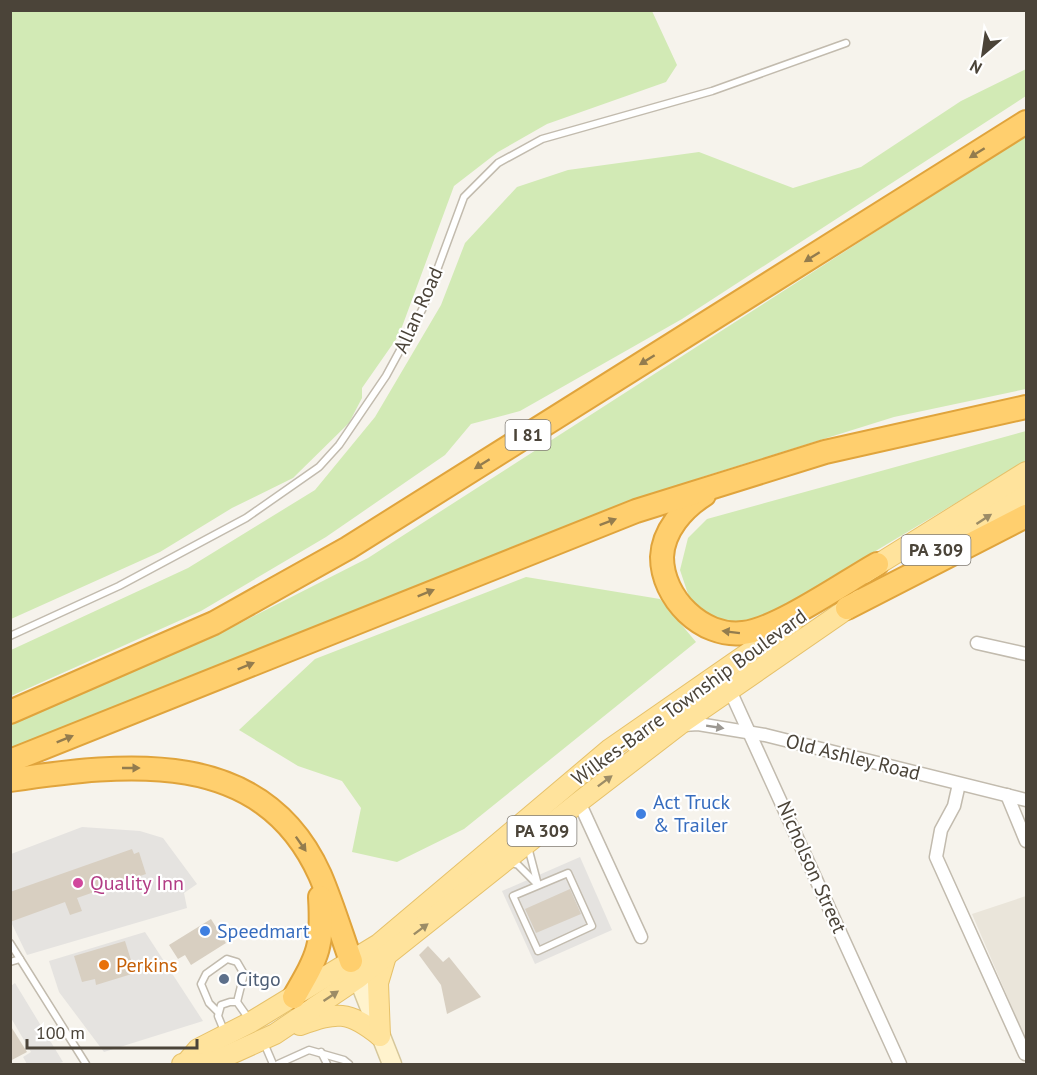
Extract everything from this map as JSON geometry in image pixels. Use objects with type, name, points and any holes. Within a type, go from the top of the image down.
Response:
[{"type":"highway","name":"I 81","points":[[10,711],[214,622],[348,548],[1026,122]]},
{"type":"highway","points":[[10,761],[518,556],[636,511],[825,452],[1026,407]]},
{"type":"highway","points":[[742,477],[703,495],[689,505],[673,525],[664,546],[664,572],[674,595],[681,606],[701,623],[727,633],[756,631],[877,564]]},
{"type":"highway","points":[[847,608],[1026,516]]},
{"type":"highway","points":[[10,780],[101,768],[166,768],[208,776],[236,787],[272,810],[297,838],[320,874],[355,970]]},
{"type":"highway","points":[[294,997],[320,949],[322,931],[320,874]]},
{"type":"main road","name":"PA 309","points":[[877,564],[1026,472]]},
{"type":"main road","name":"PA 309","points":[[847,608],[1026,493]]},
{"type":"main road","name":"Wilkes-Barre Township Boulevard","points":[[184,1064],[198,1049],[294,997],[386,956],[579,801],[679,725],[725,680],[877,564]]},
{"type":"main road","name":"Wilkes-Barre Township Boulevard","points":[[184,1064],[211,1063],[269,1037],[355,970],[379,944],[609,749],[847,608]]},
{"type":"main road","points":[[380,1036],[378,983],[386,956]]},
{"type":"main road","points":[[355,970],[392,1065]]},
{"type":"main road","points":[[269,1037],[332,1014],[356,1019],[380,1036]]},
{"type":"street","points":[[977,643],[1026,654]]},
{"type":"street","name":"Nicholson Street","points":[[725,680],[752,734],[900,1065]]},
{"type":"street","name":"Old Ashley Road","points":[[679,725],[698,724],[752,734],[1026,801]]},
{"type":"street","points":[[959,784],[954,806],[941,830],[936,857],[1025,1054]]},
{"type":"street","points":[[1007,795],[1026,841]]},
{"type":"street","points":[[579,801],[641,937]]},
{"type":"lane","name":"Allan Road","points":[[10,636],[119,586],[246,518],[319,467],[339,445],[396,359],[423,308],[464,197],[498,163],[542,139],[712,91],[846,43]]},
{"type":"lane","points":[[528,843],[538,885]]},
{"type":"lane","points":[[505,861],[518,865],[538,885]]},
{"type":"lane","points":[[568,873],[592,926],[538,951],[513,896],[538,885],[568,873]]},
{"type":"lane","points":[[10,943],[86,1065]]},
{"type":"lane","points":[[10,962],[20,959]]},
{"type":"lane","points":[[226,1035],[218,1012],[209,1003],[201,984],[206,974],[227,959],[237,962],[244,974],[237,1002],[251,1022]]},
{"type":"lane","points":[[218,1012],[221,1005],[237,1002]]},
{"type":"lane","points":[[269,1037],[273,1065]]},
{"type":"lane","points":[[278,1065],[309,1050],[344,1060],[349,1065]]},
{"type":"lane","points":[[321,1052],[327,1065]]},
{"type":"shaded area","points":[[82,827],[140,831],[163,838],[197,884],[184,893],[187,908],[27,955],[11,922],[11,854]]},
{"type":"shaded area","points":[[580,857],[612,930],[535,964],[502,891]]},
{"type":"shaded area","points":[[1026,896],[1026,1040],[972,914]]},
{"type":"shaded area","points":[[145,932],[203,1021],[104,1052],[59,992],[49,961]]},
{"type":"shaded area","points":[[15,983],[63,1062],[27,1064],[23,1057],[31,1052],[11,1018],[11,986]]},
{"type":"green space","points":[[11,10],[652,11],[677,65],[666,82],[547,124],[498,152],[454,186],[399,335],[362,388],[362,398],[349,423],[293,478],[232,508],[160,552],[11,619]]},
{"type":"green space","points":[[1026,69],[1026,96],[682,319],[520,411],[471,424],[445,455],[326,537],[201,611],[11,696],[11,650],[188,568],[315,490],[375,417],[441,305],[465,243],[517,187],[568,170],[699,152],[793,188],[861,167],[961,101]]},
{"type":"green space","points":[[1026,135],[1026,389],[894,417],[702,477],[519,544],[311,634],[11,754],[11,721],[211,638],[368,558]]},
{"type":"green space","points":[[1026,431],[1026,461],[762,619],[734,626],[710,619],[689,597],[680,570],[688,538],[707,519]]},
{"type":"green space","points":[[526,577],[660,599],[696,642],[464,829],[397,862],[352,852],[361,808],[342,781],[298,766],[239,730],[315,659]]},
{"type":"building","name":"Quality Inn","points":[[132,849],[134,854],[139,852],[146,874],[77,898],[82,911],[70,915],[65,902],[10,922],[10,892]]},
{"type":"building","points":[[570,889],[581,914],[536,933],[525,909]]},
{"type":"building","name":"Speedmart","points":[[211,919],[226,943],[191,965],[185,955],[178,959],[169,945]]},
{"type":"building","name":"Perkins","points":[[125,941],[135,973],[96,985],[95,979],[82,982],[74,956]]},
{"type":"building","points":[[428,946],[443,962],[449,957],[481,997],[447,1014],[441,985],[419,955]]},
{"type":"building","points":[[10,1025],[27,1052],[10,1061]]},
{"type":"place","name":"Act Truck & Trailer","points":[[641,814]]},
{"type":"place","name":"Quality Inn","points":[[78,883]]},
{"type":"place","name":"Speedmart","points":[[205,931]]},
{"type":"place","name":"Perkins","points":[[104,965]]},
{"type":"place","name":"Citgo","points":[[224,979]]}]
